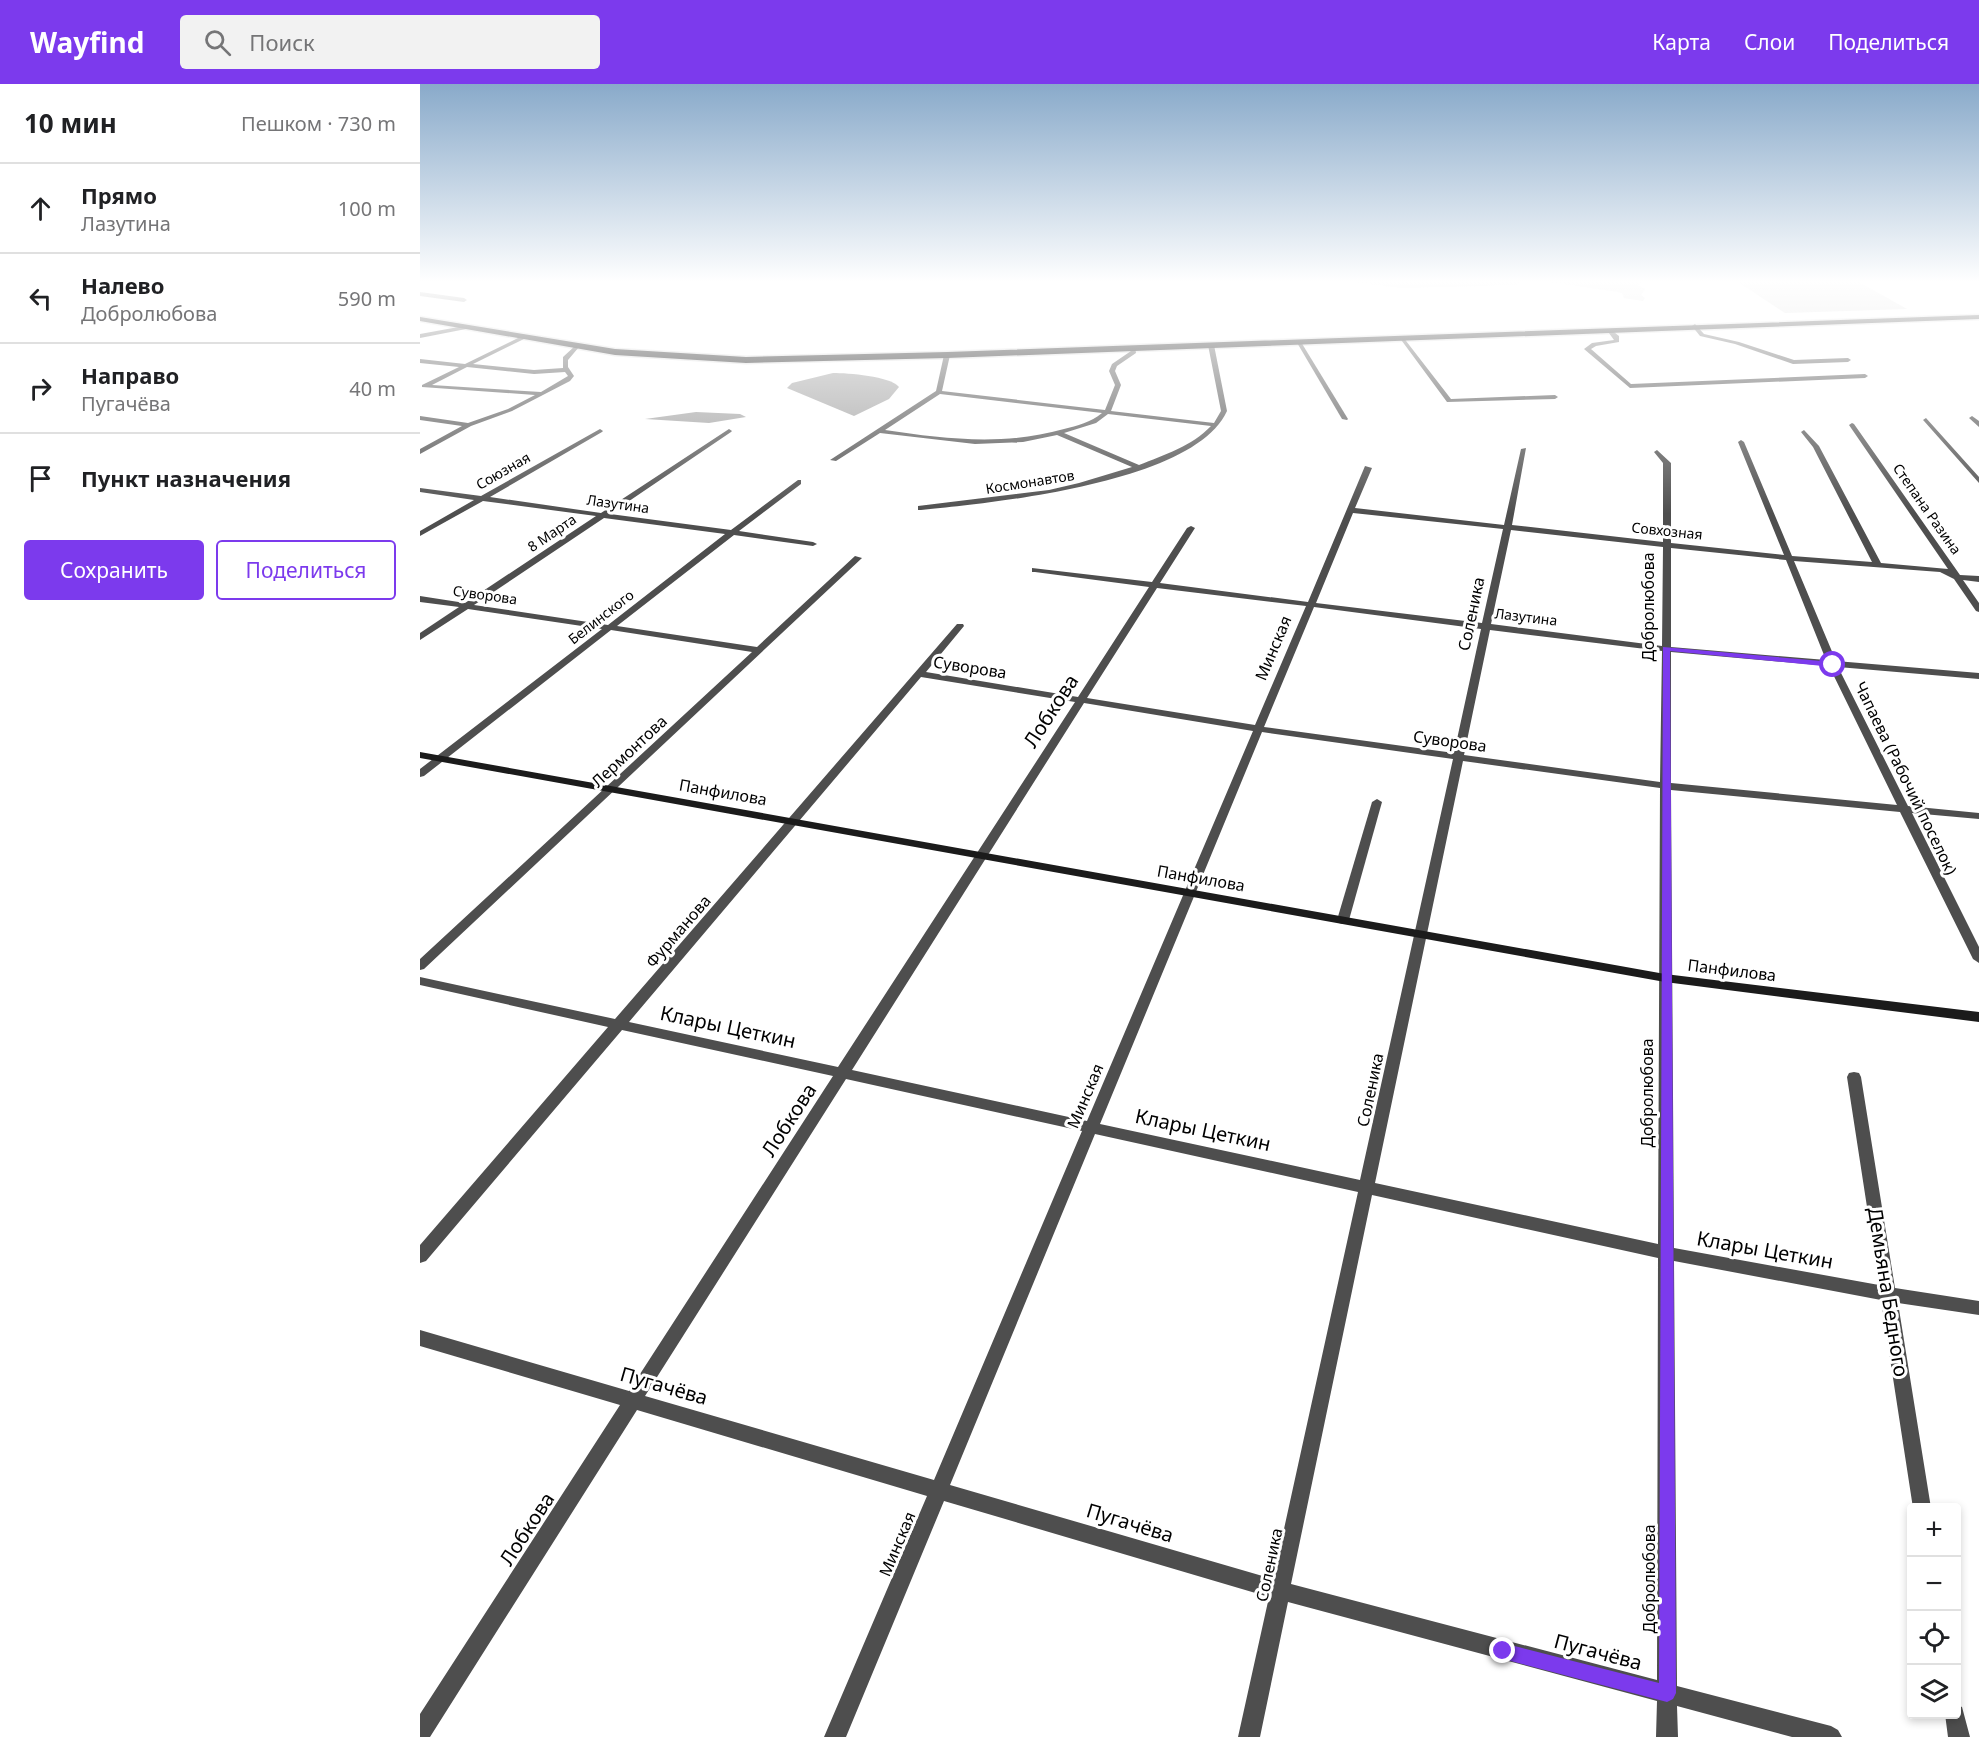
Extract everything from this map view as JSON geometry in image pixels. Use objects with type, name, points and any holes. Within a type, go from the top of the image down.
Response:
[{"type":"highway","points":[[727,359],[781,359]]},
{"type":"street","points":[[423,386],[479,359]]},
{"type":"street","points":[[420,452],[469,425],[510,410],[570,378],[565,370],[565,359]]},
{"type":"street","points":[[834,460],[939,392],[942,387],[946,359]]},
{"type":"street","points":[[1108,412],[1118,385],[1112,371],[1114,366],[1124,359]]},
{"type":"street","points":[[939,392],[1216,425],[1224,411],[1214,359]]},
{"type":"street","points":[[1308,359],[1344,419]]},
{"type":"street","points":[[1417,359],[1449,400],[1555,397]]},
{"type":"street","points":[[1598,359],[1630,386],[1865,376]]},
{"type":"street","points":[[1784,359],[1793,362],[1848,360]]},
{"type":"street","points":[[420,361],[534,372],[565,370]]},
{"type":"street","points":[[423,386],[540,393]]},
{"type":"street","name":"Космонавтов","points":[[877,431],[943,441],[983,444],[1057,434],[1096,420],[1108,412]]},
{"type":"street","points":[[1976,417],[1979,425]]},
{"type":"street","points":[[420,418],[469,425]]},
{"type":"street","points":[[1926,420],[1979,481]]},
{"type":"street","name":"Космонавтов","points":[[921,508],[1034,496],[1111,478],[1140,468],[1191,445],[1216,425]]},
{"type":"street","name":"Степана Разина","points":[[1852,425],[1979,609]]},
{"type":"street","name":"Союзная","points":[[420,534],[600,431]]},
{"type":"street","name":"8 Марта","points":[[420,637],[729,431]]},
{"type":"street","points":[[1804,432],[1816,446],[1878,565]]},
{"type":"street","name":"Космонавтов","points":[[1057,434],[1140,468]]},
{"type":"street","name":"Чапаева (Рабочий поселок)","points":[[1741,442],[1833,665],[1979,959]]},
{"type":"street","name":"Соленика","points":[[1249,1737],[1524,449]]},
{"type":"street","name":"Добролюбова","points":[[1657,452],[1667,463],[1665,978],[1667,1737]]},
{"type":"street","name":"Минская","points":[[835,1737],[1368,468]]},
{"type":"street","name":"Белинского","points":[[420,774],[798,482]]},
{"type":"street","name":"Лазутина","points":[[420,490],[813,544]]},
{"type":"street","name":"Совхозная","points":[[1351,510],[1787,558],[1942,570],[1957,577],[1979,579]]},
{"type":"street","name":"Лобкова","points":[[420,1733],[1191,528]]},
{"type":"street","name":"Лермонтова","points":[[420,966],[858,558]]},
{"type":"street","name":"Лазутина","points":[[1035,570],[1666,649],[1979,676]]},
{"type":"street","name":"Суворова","points":[[420,599],[759,650]]},
{"type":"street","name":"Фурманова","points":[[420,1256],[960,626]]},
{"type":"street","name":"Суворова","points":[[920,674],[1258,729],[1666,786],[1979,816]]},
{"type":"street","name":"Панфилова","points":[[420,755],[1665,978],[1979,1017]]},
{"type":"street","points":[[1343,920],[1377,802]]},
{"type":"street","name":"Клары Цеткин","points":[[420,981],[1666,1253],[1888,1294],[1979,1308]]},
{"type":"street","name":"Демьяна Бедного","points":[[1854,1077],[1921,1503]]},
{"type":"street","name":"Пугачёва","points":[[420,1338],[1282,1591],[1832,1737]]},
{"type":"street","points":[[1956,1719],[1959,1737]]},
{"type":"shaded area","points":[[833,373],[878,378],[899,387],[889,399],[854,416],[787,388],[792,383]]},
{"type":"shaded area","points":[[696,412],[740,414],[746,417],[709,423],[645,419]]},
{"type":"route","points":[[1503,1651],[1667,1693],[1666,649],[1833,665]]}]
